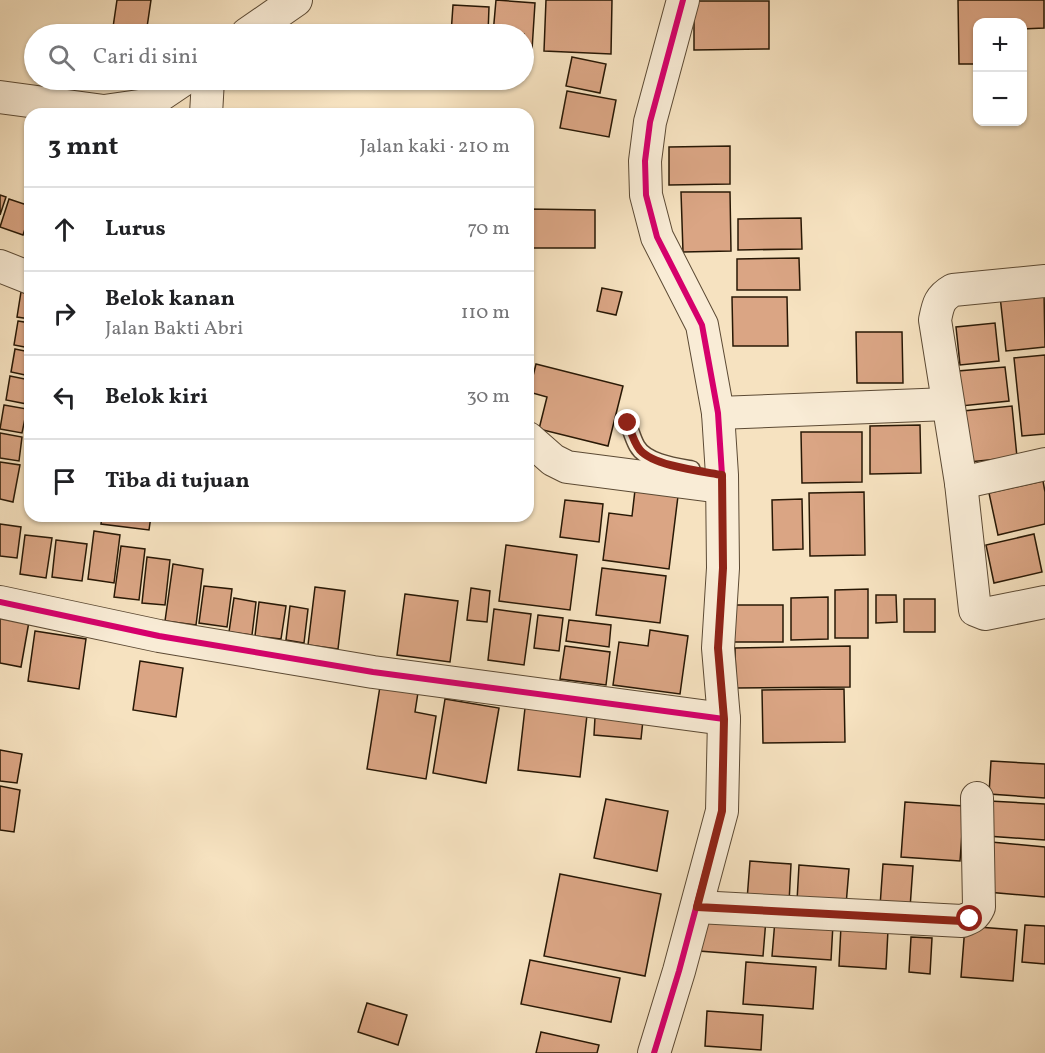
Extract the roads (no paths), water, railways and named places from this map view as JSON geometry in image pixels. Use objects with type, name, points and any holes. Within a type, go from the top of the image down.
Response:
[{"type":"street","points":[[261,24],[296,0]]},
{"type":"street","points":[[654,1053],[697,907],[722,811],[724,719],[718,648],[723,568],[718,413],[702,326],[657,237],[646,195],[645,161],[650,122],[683,0]]},
{"type":"street","points":[[125,108],[146,105],[168,90]]},
{"type":"street","points":[[206,108],[207,90]]},
{"type":"street","points":[[0,97],[82,108]]},
{"type":"street","points":[[1045,280],[953,290],[944,295],[938,306],[935,320],[961,483],[975,610],[985,614],[1045,602]]},
{"type":"street","points":[[718,413],[948,404]]},
{"type":"street","points":[[534,443],[553,460],[567,467],[721,481]]},
{"type":"street","points":[[961,483],[1045,464]]},
{"type":"street","points":[[0,602],[159,636],[362,670],[724,719]]},
{"type":"street","points":[[697,907],[962,921],[970,919],[979,907],[977,798]]},
{"type":"lane","points":[[628,423],[636,445],[641,452],[652,459],[687,468],[721,481]]}]
